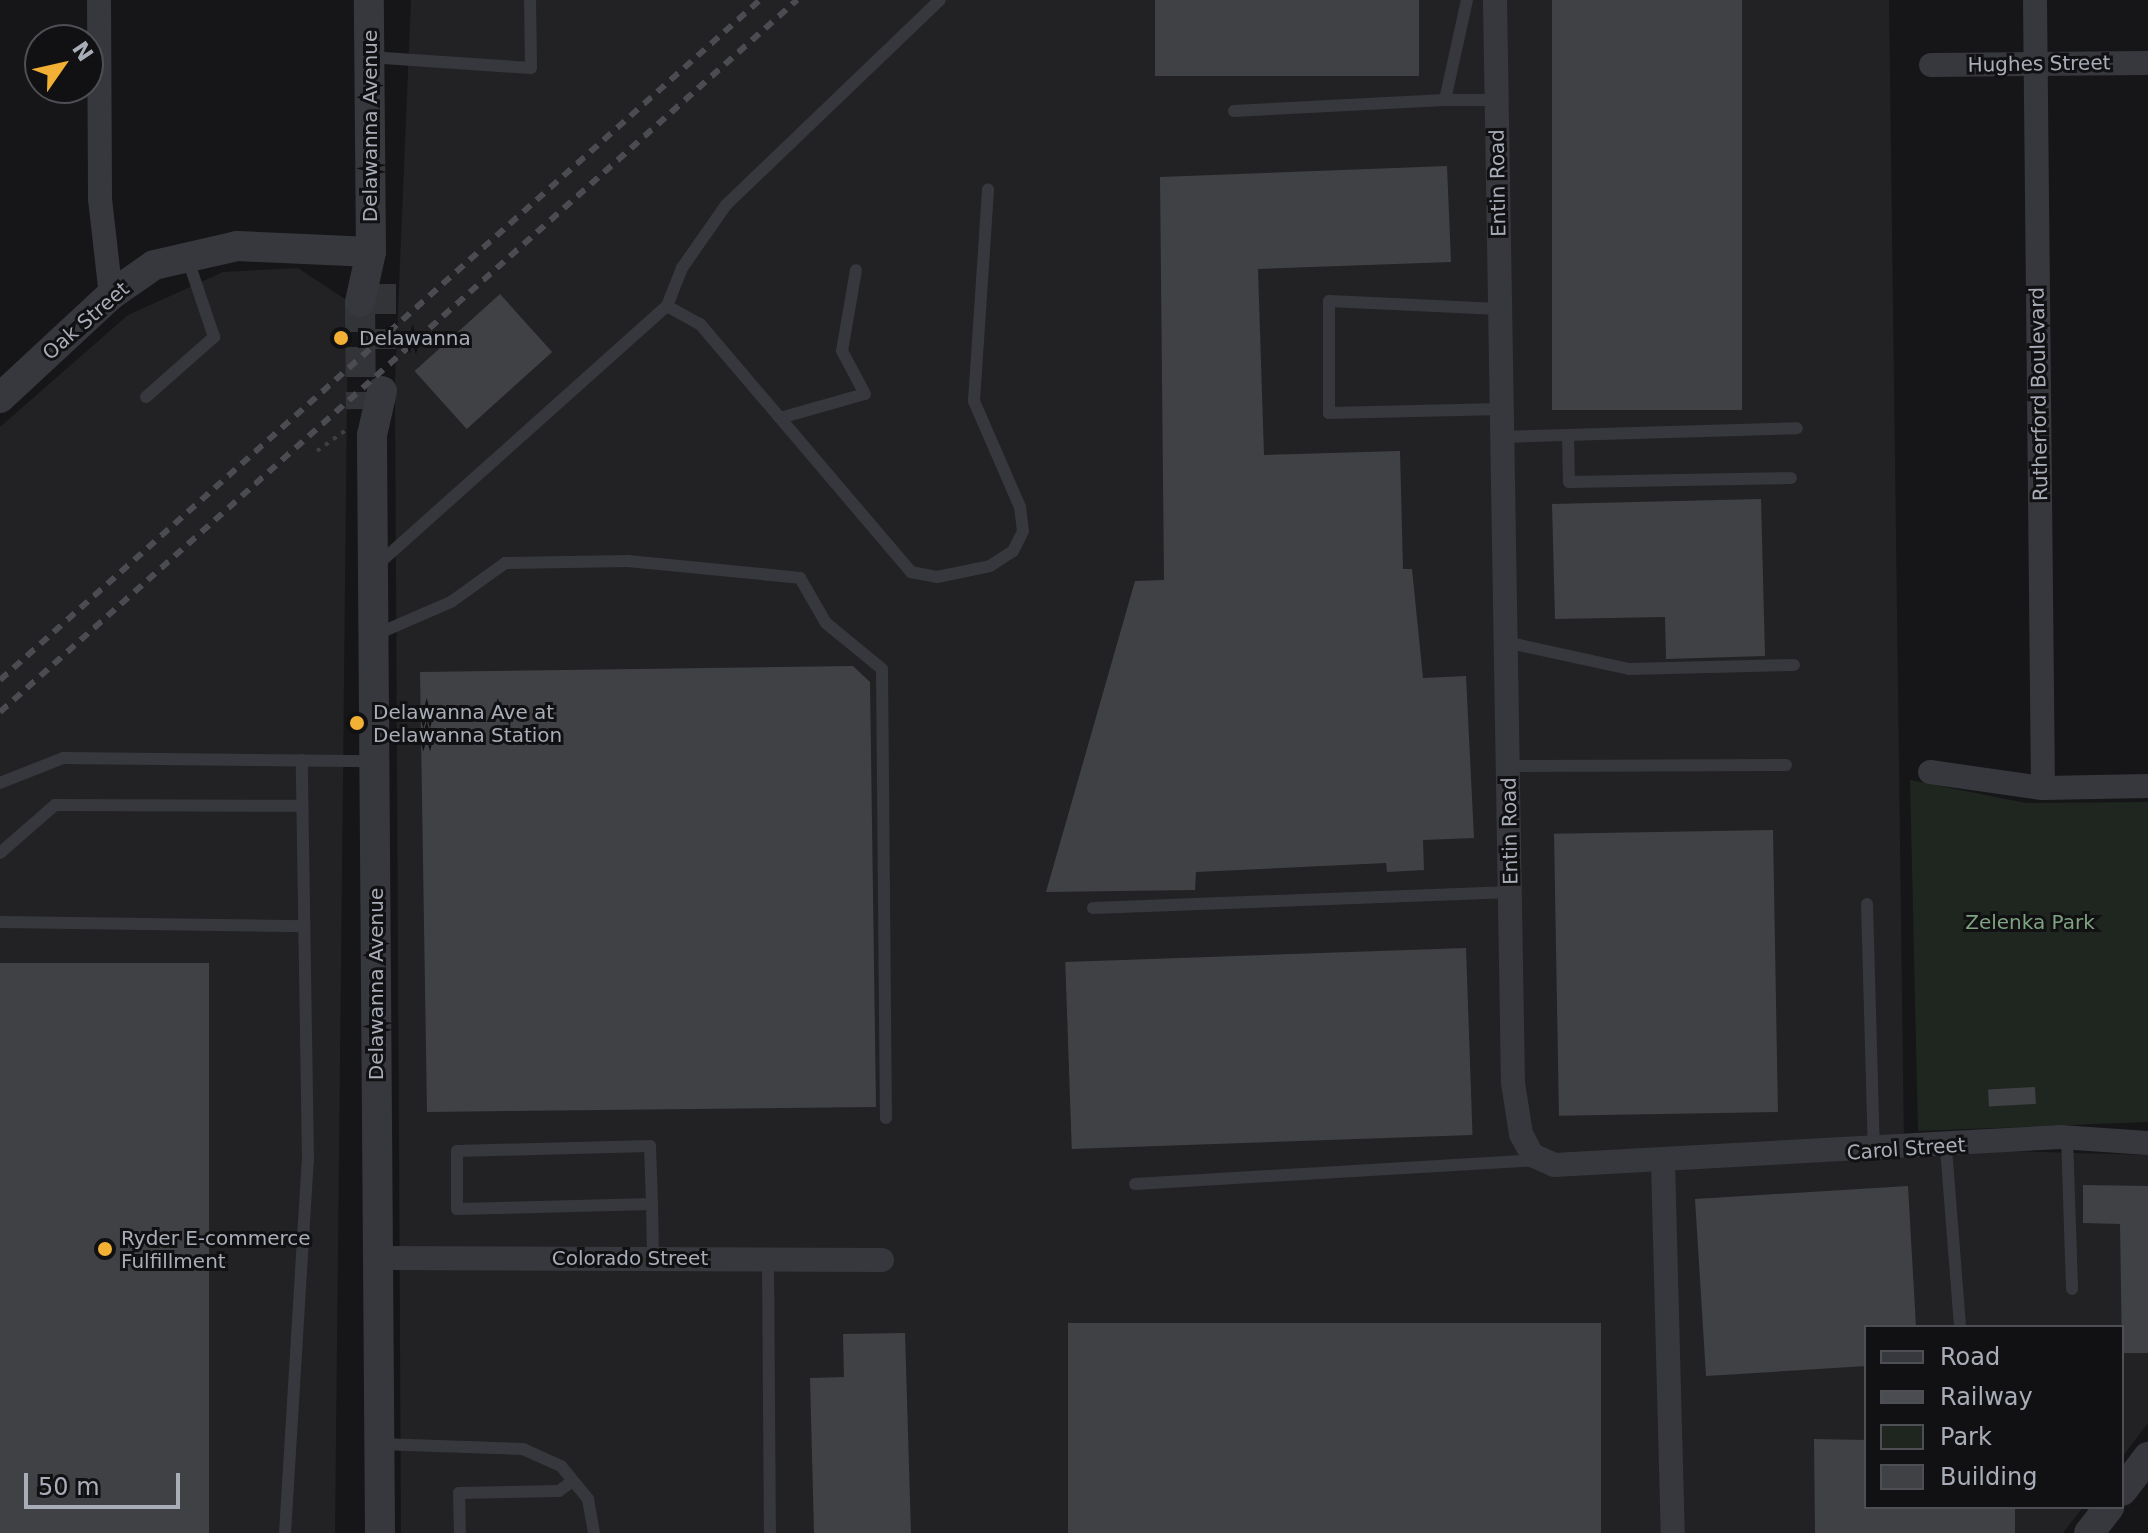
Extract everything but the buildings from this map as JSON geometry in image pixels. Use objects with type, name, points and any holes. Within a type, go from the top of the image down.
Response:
[{"type":"street","points":[[99,0],[100,199],[111,295]]},
{"type":"street","name":"Delawanna Avenue","points":[[369,0],[371,293]]},
{"type":"street","name":"Entin Road","points":[[1495,0],[1501,409],[1510,643],[1513,1083],[1521,1134],[1543,1160]]},
{"type":"street","name":"Rutherford Boulevard","points":[[2035,0],[2043,788]]},
{"type":"street","name":"Hughes Street","points":[[1931,65],[2148,63]]},
{"type":"street","name":"Oak Street","points":[[0,398],[111,295],[186,254],[237,246],[371,252]]},
{"type":"street","name":"Delawanna Avenue","points":[[367,415],[374,635],[380,1533]]},
{"type":"street","points":[[1930,772],[2043,788],[2148,786]]},
{"type":"street","name":"Carol Street","points":[[1663,1162],[1946,1148],[2067,1137],[2148,1143]]},
{"type":"street","points":[[1543,1160],[1663,1162],[1673,1533]]},
{"type":"street","name":"Colorado Street","points":[[378,1258],[882,1260]]},
{"type":"street","points":[[2124,1488],[2148,1457]]},
{"type":"street","points":[[2089,1533],[2107,1509]]},
{"type":"lane","points":[[369,57],[531,68],[530,0]]},
{"type":"lane","points":[[373,568],[667,306],[682,268],[726,205],[940,0]]},
{"type":"lane","points":[[1445,100],[1467,0]]},
{"type":"lane","points":[[1234,111],[1496,100]]},
{"type":"lane","points":[[667,306],[700,324],[911,572],[964,574],[1013,551],[1023,531],[1020,507],[974,401],[988,189]]},
{"type":"lane","points":[[146,397],[214,337],[186,254]]},
{"type":"lane","points":[[780,418],[865,394],[842,351],[856,270]]},
{"type":"lane","points":[[1499,309],[1329,301],[1329,413],[1501,409]]},
{"type":"lane","points":[[1502,437],[1797,428]]},
{"type":"lane","points":[[1568,436],[1569,482],[1791,478]]},
{"type":"lane","points":[[374,635],[451,602],[505,563],[628,561],[800,578],[826,623],[882,669],[886,1118]]},
{"type":"lane","points":[[1510,643],[1629,669],[1794,665]]},
{"type":"lane","points":[[0,783],[63,758],[375,761]]},
{"type":"lane","points":[[285,1533],[308,1161],[302,760]]},
{"type":"lane","points":[[1509,766],[1786,765]]},
{"type":"lane","points":[[0,853],[55,805],[302,806]]},
{"type":"lane","points":[[1093,908],[1511,892]]},
{"type":"lane","points":[[1867,904],[1874,1152]]},
{"type":"lane","points":[[0,922],[304,926]]},
{"type":"lane","points":[[2067,1137],[2072,1289]]},
{"type":"lane","points":[[652,1204],[457,1209],[457,1151],[650,1146],[652,1204],[653,1258]]},
{"type":"lane","points":[[1946,1148],[1960,1325]]},
{"type":"lane","points":[[1135,1184],[1543,1160]]},
{"type":"lane","points":[[768,1259],[770,1533]]},
{"type":"lane","points":[[380,1444],[523,1449],[561,1466],[588,1499],[594,1533]]},
{"type":"lane","points":[[460,1533],[459,1493],[559,1491],[573,1481]]},
{"type":"path","points":[[317,451],[367,415]]},
{"type":"shaded area","points":[[411,0],[1889,0],[1904,1148],[2148,1155],[2148,1423],[2124,1454],[2124,1325],[1864,1325],[1864,1509],[2081,1509],[2063,1533],[401,1533],[395,383]]},
{"type":"shaded area","points":[[298,268],[348,301],[335,1533],[0,1533],[0,427],[128,315],[223,272]]},
{"type":"green space","name":"Zelenka Park","points":[[1910,780],[2026,803],[2148,802],[2148,1122],[1918,1131]]},
{"type":"tunnel","points":[[381,284],[381,349]]},
{"type":"tunnel","points":[[360,302],[361,409]]},
{"type":"railway","points":[[0,680],[760,0]]},
{"type":"railway","points":[[0,712],[797,0]]},
{"type":"place","name":"Delawanna","points":[[341,338]]},
{"type":"place","name":"Delawanna Ave at Delawanna Station","points":[[357,723]]},
{"type":"place","name":"Ryder E-commerce Fulfillment","points":[[105,1249]]}]
